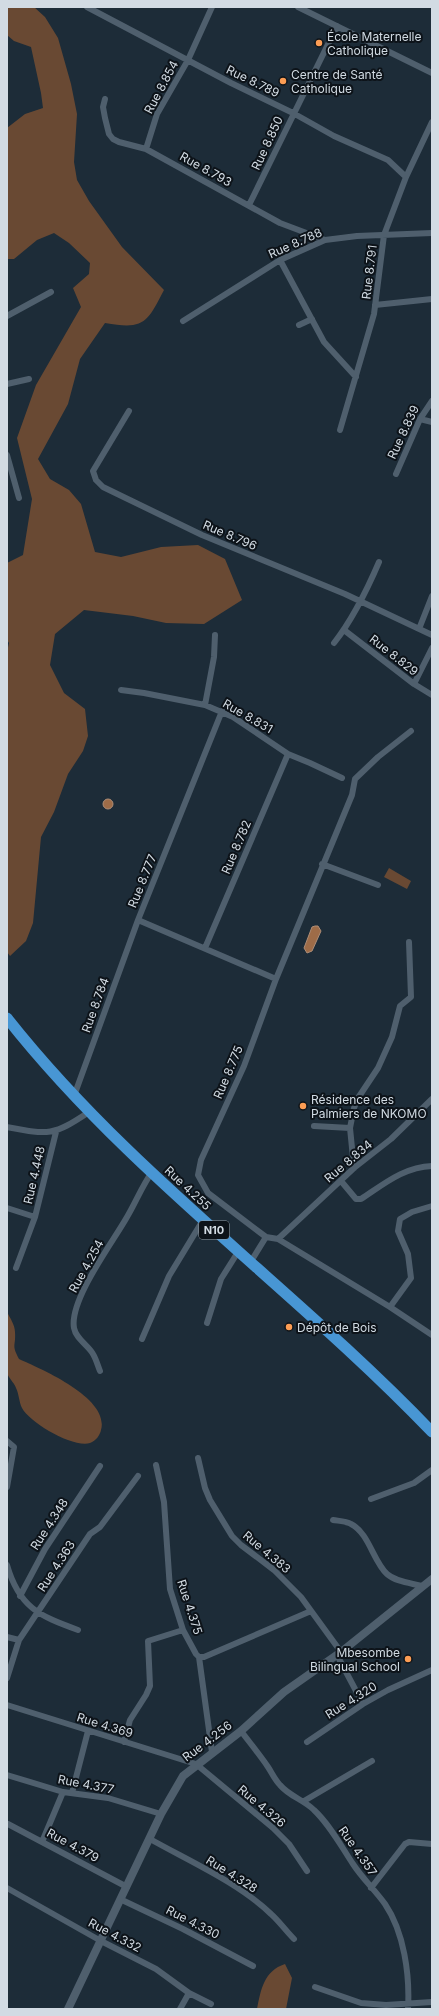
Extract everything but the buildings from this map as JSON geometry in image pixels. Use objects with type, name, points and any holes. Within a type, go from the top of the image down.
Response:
[{"type":"highway","name":"Rue 4.255","points":[[7,1018],[33,1051],[89,1112],[203,1220],[388,1386],[432,1432]]},
{"type":"street","name":"Rue 8.789","points":[[87,7],[188,60],[293,112],[334,136],[388,160],[406,177]]},
{"type":"street","name":"Rue 8.854","points":[[146,149],[157,114],[188,60],[212,7]]},
{"type":"street","points":[[298,7],[432,73]]},
{"type":"street","points":[[312,7],[314,15]]},
{"type":"street","name":"Rue 8.850","points":[[249,205],[293,112],[337,26]]},
{"type":"street","name":"Rue 8.793","points":[[105,99],[103,107],[105,118],[109,134],[113,139],[146,149],[286,226],[325,240]]},
{"type":"street","name":"Rue 8.791","points":[[340,430],[375,305],[384,236],[406,177],[432,122]]},
{"type":"street","name":"Rue 8.788","points":[[183,321],[280,260],[325,240],[432,233]]},
{"type":"street","points":[[280,260],[324,342],[356,377]]},
{"type":"street","points":[[7,316],[51,292]]},
{"type":"street","points":[[375,305],[432,299]]},
{"type":"street","points":[[299,325],[312,319]]},
{"type":"street","points":[[7,384],[29,379]]},
{"type":"street","name":"Rue 8.839","points":[[396,474],[420,419],[432,401]]},
{"type":"street","name":"Rue 8.796","points":[[129,411],[93,471],[96,480],[103,487],[202,535],[360,601],[432,635]]},
{"type":"street","points":[[420,419],[432,422]]},
{"type":"street","points":[[7,455],[20,498]]},
{"type":"street","points":[[334,642],[344,630],[367,590],[379,562]]},
{"type":"street","points":[[419,629],[432,596]]},
{"type":"street","name":"Rue 8.829","points":[[344,630],[414,684],[432,695]]},
{"type":"street","name":"Rue 8.831","points":[[215,635],[214,657],[205,705],[222,711],[248,726],[288,754],[342,778]]},
{"type":"street","points":[[414,684],[432,648]]},
{"type":"street","points":[[121,690],[205,705]]},
{"type":"street","name":"Rue 8.777","points":[[222,711],[138,920],[276,979]]},
{"type":"street","name":"Rue 8.775","points":[[411,731],[378,757],[355,779],[352,795],[322,864],[276,979],[244,1066],[201,1160],[198,1175],[208,1192],[266,1237],[278,1239],[390,1307],[432,1335]]},
{"type":"street","name":"Rue 8.782","points":[[205,948],[288,754]]},
{"type":"street","points":[[322,864],[378,885]]},
{"type":"street","name":"Rue 8.784","points":[[74,1096],[138,920]]},
{"type":"street","points":[[354,1168],[350,1128],[358,1098],[378,1068],[392,1037],[400,1006],[411,997],[409,942]]},
{"type":"street","name":"Rue 8.834","points":[[278,1239],[354,1168],[391,1139],[432,1099]]},
{"type":"street","points":[[7,1127],[44,1134],[56,1132],[89,1112]]},
{"type":"street","points":[[314,1126],[350,1128]]},
{"type":"street","name":"Rue 4.448","points":[[7,1208],[35,1217],[56,1132]]},
{"type":"street","points":[[341,1181],[358,1200],[397,1175],[409,1170],[432,1166]]},
{"type":"street","name":"Rue 4.254","points":[[100,1371],[93,1353],[78,1338],[74,1330],[73,1320],[76,1307],[86,1285],[152,1172]]},
{"type":"street","points":[[390,1307],[411,1278],[408,1254],[398,1231],[400,1220],[412,1212],[432,1206]]},
{"type":"street","points":[[16,1268],[35,1217]]},
{"type":"street","points":[[142,1339],[169,1276],[203,1220]]},
{"type":"street","points":[[250,1263],[266,1237]]},
{"type":"street","points":[[207,1323],[220,1279],[238,1252]]},
{"type":"street","points":[[7,1441],[14,1447],[7,1487]]},
{"type":"street","name":"Rue 4.383","points":[[198,1458],[205,1488],[210,1500],[232,1536],[240,1545],[274,1570],[301,1597],[312,1611],[339,1653],[363,1704]]},
{"type":"street","name":"Rue 4.375","points":[[156,1465],[164,1502],[170,1589],[183,1630],[199,1657],[212,1752]]},
{"type":"street","name":"Rue 4.348","points":[[20,1596],[45,1549],[100,1466]]},
{"type":"street","points":[[371,1499],[414,1483],[432,1470]]},
{"type":"street","name":"Rue 4.363","points":[[7,1678],[19,1640],[37,1612],[53,1592],[67,1567],[90,1534],[100,1527],[138,1476]]},
{"type":"street","points":[[333,1520],[352,1524],[365,1538],[381,1567],[388,1575],[396,1579],[422,1586]]},
{"type":"street","points":[[7,1565],[11,1578],[20,1596],[37,1612],[48,1619],[78,1630]]},
{"type":"street","name":"Rue 4.256","points":[[68,2009],[122,1900],[162,1814],[183,1776],[196,1764],[241,1731],[284,1692],[339,1653],[432,1579]]},
{"type":"street","points":[[199,1657],[204,1657],[312,1611]]},
{"type":"street","points":[[124,1742],[130,1720],[150,1686],[148,1641],[183,1630]]},
{"type":"street","points":[[7,1637],[19,1640]]},
{"type":"street","name":"Rue 4.320","points":[[307,1742],[363,1704],[388,1690],[432,1670]]},
{"type":"street","name":"Rue 4.369","points":[[7,1706],[196,1764]]},
{"type":"street","points":[[72,1793],[88,1731]]},
{"type":"street","name":"Rue 4.357","points":[[241,1731],[268,1766],[278,1784],[284,1790],[304,1801],[315,1810],[329,1827],[371,1888],[385,1904],[399,1934],[406,1974],[408,2009]]},
{"type":"street","points":[[304,1801],[372,1761]]},
{"type":"street","name":"Rue 4.326","points":[[196,1764],[273,1828],[289,1844],[306,1870]]},
{"type":"street","name":"Rue 4.377","points":[[7,1775],[62,1792],[108,1798],[162,1814]]},
{"type":"street","points":[[42,1842],[62,1792]]},
{"type":"street","name":"Rue 4.379","points":[[8,1824],[127,1887]]},
{"type":"street","name":"Rue 4.328","points":[[150,1839],[228,1883],[259,1904],[272,1914],[294,1939]]},
{"type":"street","points":[[371,1888],[405,1844],[410,1842],[432,1844]]},
{"type":"street","name":"Rue 4.332","points":[[7,1888],[101,1941],[156,1969],[189,1993],[211,2004]]},
{"type":"street","name":"Rue 4.330","points":[[122,1900],[183,1929],[253,1966]]},
{"type":"street","points":[[315,1987],[360,2006],[408,2002],[432,2002]]},
{"type":"street","points":[[180,2009],[189,1993]]},
{"type":"shaded area","points":[[7,7],[34,7],[45,17],[58,38],[71,84],[77,114],[74,162],[77,180],[89,201],[122,247],[164,290],[153,310],[143,322],[128,325],[105,323],[80,359],[68,404],[38,459],[50,479],[69,490],[81,504],[95,552],[121,557],[161,547],[198,545],[225,559],[242,600],[204,624],[166,623],[133,616],[84,610],[55,634],[50,665],[64,693],[85,709],[88,736],[83,751],[68,774],[54,812],[41,837],[33,923],[26,941],[10,956],[7,952],[7,652],[9,643],[7,640],[7,563],[23,555],[32,499],[17,438],[36,385],[81,307],[73,288],[89,274],[90,263],[69,243],[54,233],[37,240],[14,259],[7,259],[7,128],[25,114],[43,108],[31,47],[14,41],[7,35]]},
{"type":"shaded area","points":[[108,799],[113,804],[108,809],[103,804]]},
{"type":"shaded area","points":[[389,868],[411,881],[407,889],[384,877]]},
{"type":"shaded area","points":[[318,926],[321,931],[312,951],[307,953],[304,948],[312,927]]},
{"type":"shaded area","points":[[7,1312],[15,1329],[14,1348],[19,1359],[57,1377],[72,1386],[85,1396],[95,1407],[101,1418],[101,1430],[99,1436],[94,1441],[83,1444],[63,1438],[43,1427],[22,1408],[17,1390],[7,1372],[6,1366]]},
{"type":"shaded area","points":[[285,1964],[292,1978],[286,2009],[257,2009],[262,1988],[268,1976],[272,1971]]},
{"type":"place","name":"École Maternelle Catholique","points":[[319,43]]},
{"type":"place","name":"Centre de Santé Catholique","points":[[283,81]]},
{"type":"place","name":"Résidence des Palmiers de NKOMO","points":[[303,1106]]},
{"type":"place","name":"Dépôt de Bois","points":[[289,1327]]},
{"type":"place","name":"Mbesombe Bilingual School","points":[[408,1659]]}]
